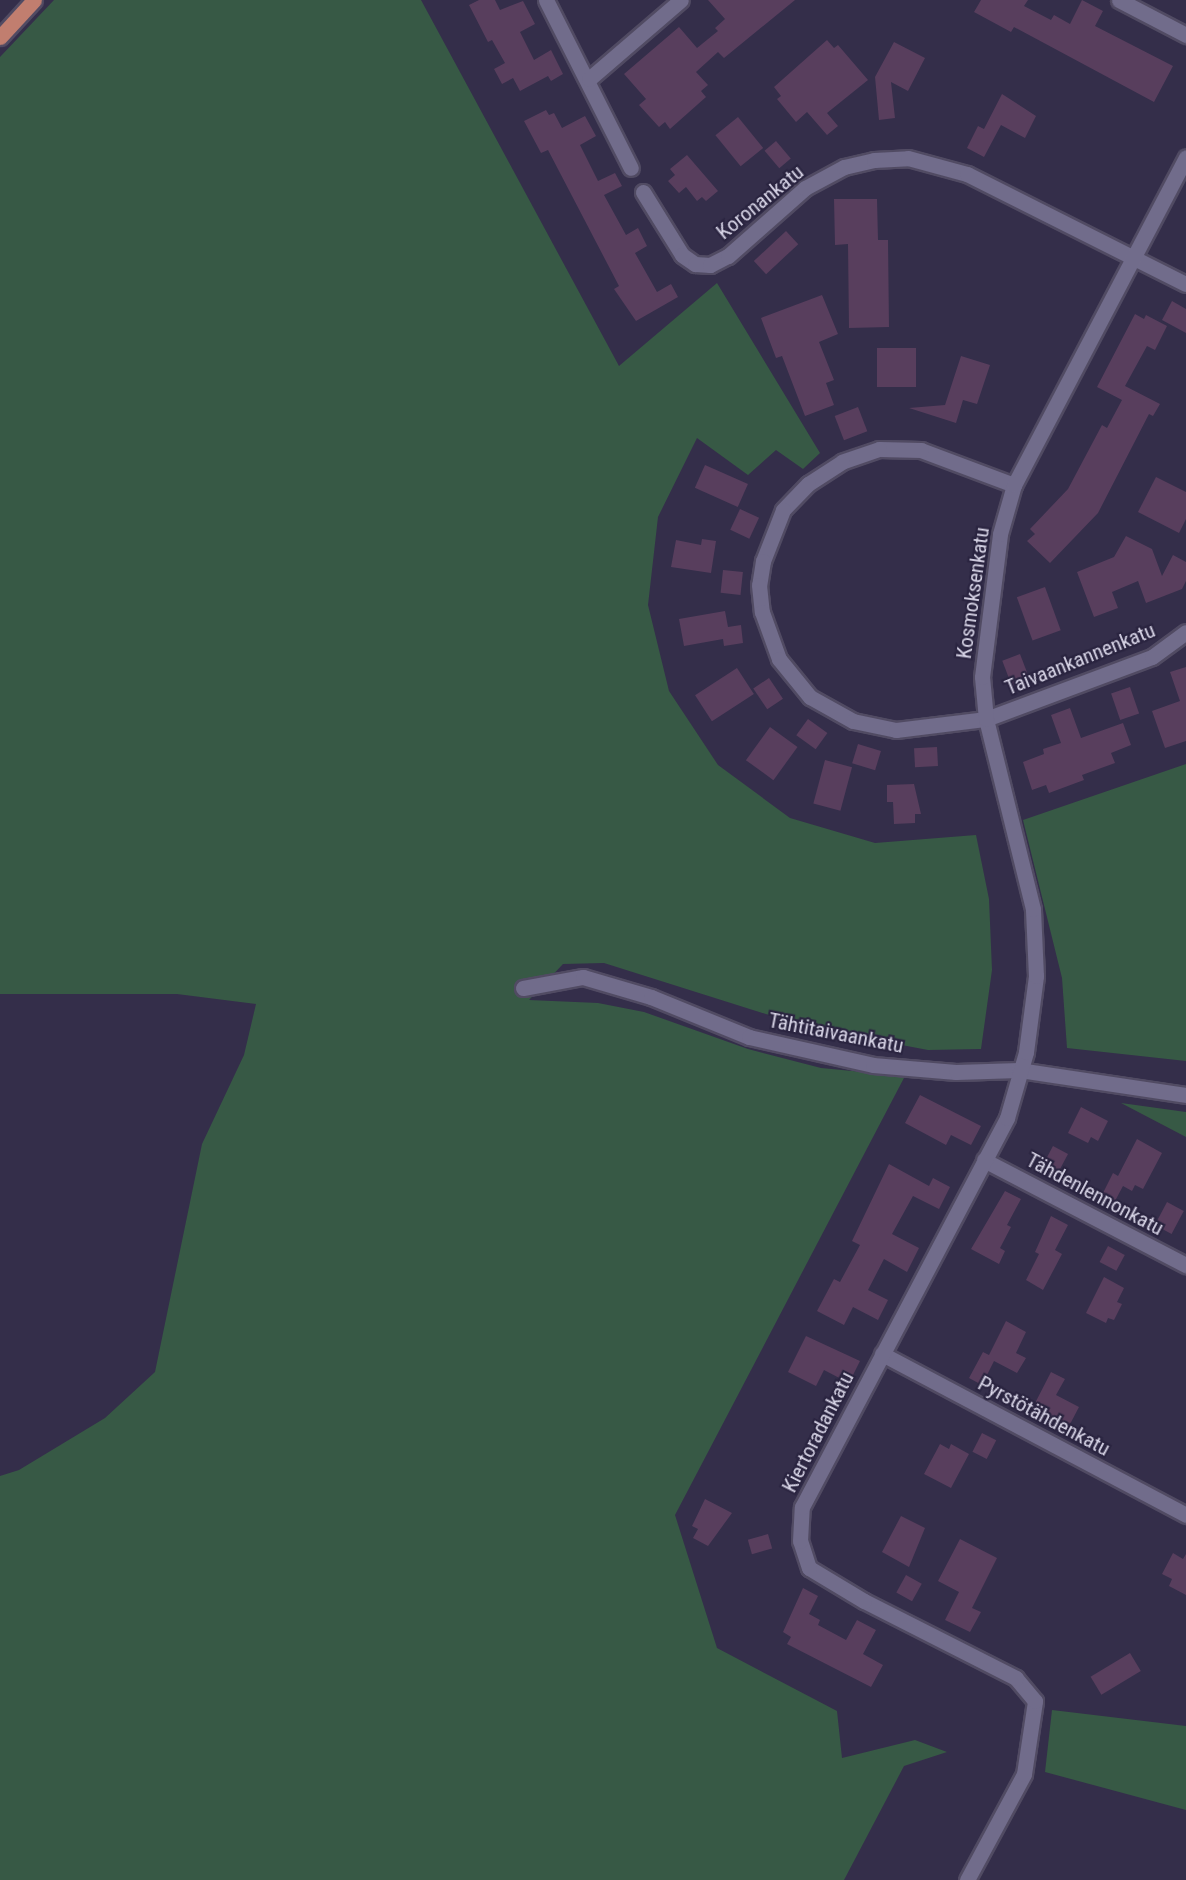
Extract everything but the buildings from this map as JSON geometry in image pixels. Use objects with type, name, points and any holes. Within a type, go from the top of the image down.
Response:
[{"type":"main road","points":[[0,37],[34,0]]},
{"type":"street","points":[[546,0],[590,79],[631,168]]},
{"type":"street","points":[[590,79],[681,0]]},
{"type":"street","points":[[1119,0],[1186,35]]},
{"type":"street","name":"Kosmoksenkatu","points":[[1019,1070],[1026,1052],[1036,976],[1033,909],[986,719],[982,677],[1000,534],[1014,485],[1186,157]]},
{"type":"street","name":"Koronankatu","points":[[643,192],[682,255],[695,264],[710,265],[728,256],[805,188],[844,167],[874,160],[908,158],[967,174],[1135,256]]},
{"type":"street","points":[[1135,256],[1186,284]]},
{"type":"street","name":"Taivaankannenkatu","points":[[1014,485],[921,450],[879,448],[842,462],[808,484],[783,510],[763,561],[759,585],[762,612],[779,660],[810,698],[853,721],[896,730],[986,719],[1152,657],[1186,632]]},
{"type":"street","name":"Tähtitaivaankatu","points":[[523,988],[583,977],[651,997],[749,1037],[801,1051],[873,1065],[956,1072],[1019,1070],[1186,1095]]},
{"type":"street","name":"Kiertoradankatu","points":[[967,1880],[1024,1774],[1035,1701],[1016,1678],[866,1603],[809,1568],[800,1541],[802,1507],[1007,1118],[1019,1070]]},
{"type":"street","name":"Tähdenlennonkatu","points":[[984,1160],[1186,1265]]},
{"type":"street","name":"Pyrstötähdenkatu","points":[[882,1354],[1186,1515]]},
{"type":"green space","points":[[54,0],[421,0],[619,366],[717,283],[820,453],[803,469],[776,450],[748,475],[697,438],[658,517],[648,605],[669,691],[718,765],[790,818],[875,843],[976,835],[989,899],[992,970],[981,1049],[928,1050],[807,1027],[604,963],[563,964],[529,1000],[598,1003],[644,1012],[748,1049],[821,1068],[905,1076],[675,1515],[717,1648],[837,1711],[842,1758],[915,1740],[947,1752],[904,1766],[844,1880],[0,1880],[0,1476],[19,1470],[105,1418],[155,1372],[202,1144],[244,1055],[256,1004],[177,994],[0,994],[0,57]]},
{"type":"green space","points":[[1186,764],[1186,1061],[1067,1048],[1062,978],[1023,820]]},
{"type":"green space","points":[[1121,1103],[1186,1112],[1186,1137]]},
{"type":"green space","points":[[1052,1710],[1186,1726],[1186,1810],[1045,1772]]}]
